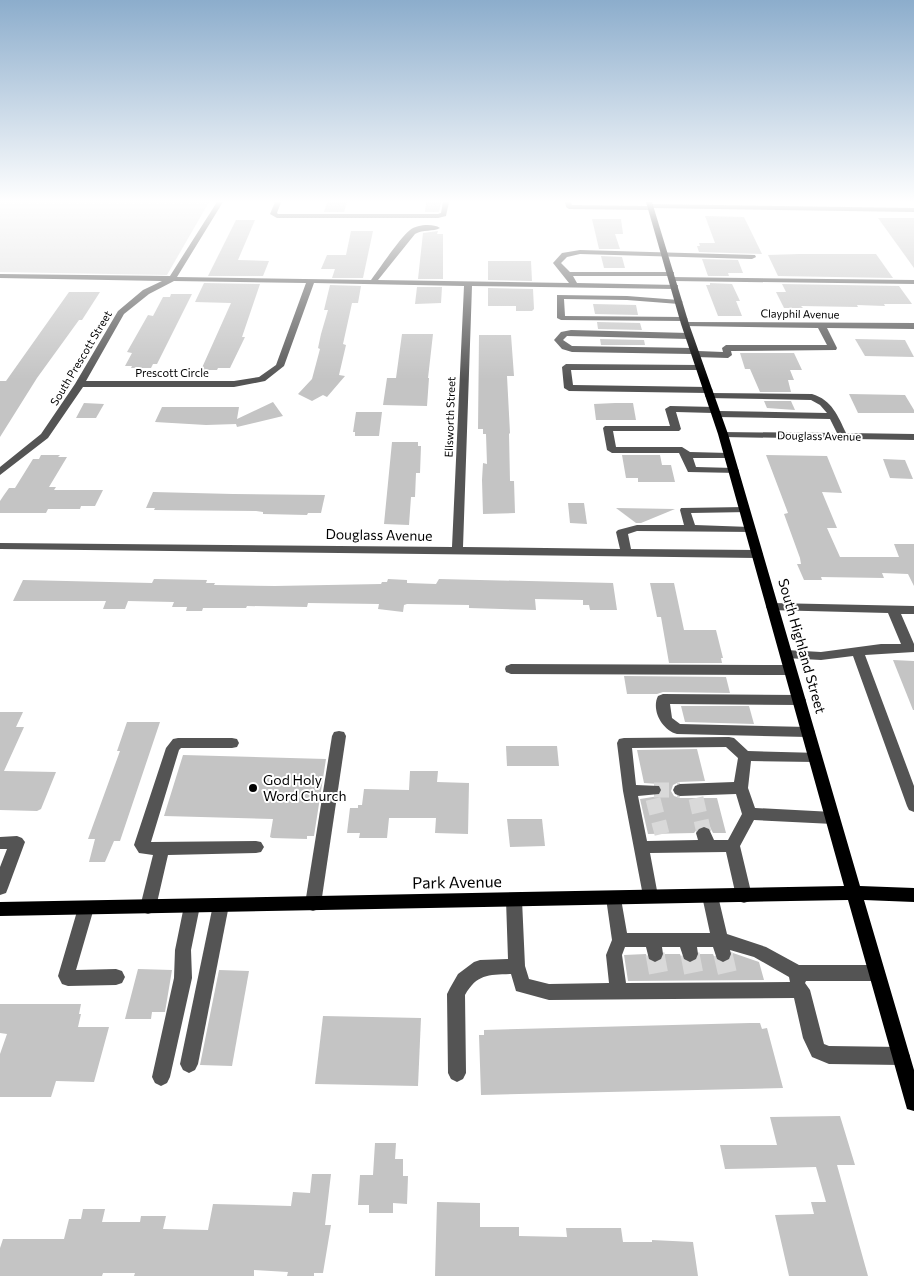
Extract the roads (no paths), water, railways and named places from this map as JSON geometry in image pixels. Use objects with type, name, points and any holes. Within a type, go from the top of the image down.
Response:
[{"type":"main road","name":"South Highland Street","points":[[668,262],[684,322],[716,412],[734,471],[914,1102]]},
{"type":"main road","name":"Park Avenue","points":[[0,909],[650,896],[914,895]]},
{"type":"street","points":[[172,279],[183,262]]},
{"type":"street","points":[[372,282],[388,262]]},
{"type":"street","points":[[558,262],[557,263],[561,269],[569,274],[574,286]]},
{"type":"street","points":[[621,262],[673,280]]},
{"type":"street","points":[[569,274],[642,262]]},
{"type":"street","points":[[0,276],[574,286],[673,280],[914,282]]},
{"type":"street","name":"South Prescott Street","points":[[0,472],[45,436],[80,384],[121,313],[146,292],[172,279]]},
{"type":"street","name":"Prescott Circle","points":[[80,384],[234,384],[262,379],[280,366],[311,281]]},
{"type":"street","name":"Ellsworth Street","points":[[457,551],[468,284]]},
{"type":"street","name":"Clayphil Avenue","points":[[679,302],[627,298],[560,297],[562,318],[914,326]]},
{"type":"street","points":[[689,336],[571,333],[564,334],[558,340],[565,347],[572,349],[695,352],[728,355],[726,348],[833,348],[821,325]]},
{"type":"street","points":[[700,368],[664,378],[569,388],[566,367],[664,378],[709,393],[812,397],[826,403],[843,436]]},
{"type":"street","points":[[734,471],[692,470],[670,410],[833,416]]},
{"type":"street","points":[[676,429],[608,428],[612,450],[729,456]]},
{"type":"street","name":"Douglass Avenue","points":[[723,434],[914,437]]},
{"type":"street","points":[[690,528],[685,510],[745,510]]},
{"type":"street","points":[[626,553],[622,532],[637,528],[750,530]]},
{"type":"street","name":"Douglass Avenue","points":[[0,546],[757,554]]},
{"type":"street","points":[[772,607],[914,610]]},
{"type":"street","points":[[786,654],[821,656],[881,648],[911,648],[893,610]]},
{"type":"street","points":[[857,651],[910,787],[914,806]]},
{"type":"street","points":[[511,670],[790,670]]},
{"type":"street","points":[[799,700],[663,699],[666,720],[677,729],[808,732]]},
{"type":"street","points":[[313,904],[339,736]]},
{"type":"street","points":[[650,896],[630,791],[624,743],[729,742],[744,756],[815,757]]},
{"type":"street","points":[[232,743],[178,743],[173,748],[142,845],[144,848],[162,849],[256,846]]},
{"type":"street","points":[[744,756],[741,788],[750,814],[732,846],[744,896]]},
{"type":"street","points":[[690,793],[741,788]]},
{"type":"street","points":[[630,791],[652,793]]},
{"type":"street","points":[[750,814],[833,818]]},
{"type":"street","points":[[641,847],[663,841],[706,840],[732,846]]},
{"type":"street","points":[[0,842],[17,842],[0,888]]},
{"type":"street","points":[[148,907],[162,849]]},
{"type":"street","points":[[710,896],[721,947]]},
{"type":"street","points":[[614,898],[620,940],[614,955],[618,991]]},
{"type":"street","points":[[514,900],[517,966],[522,984],[550,992],[618,991],[661,986],[799,982],[877,973]]},
{"type":"street","points":[[189,1064],[221,905]]},
{"type":"street","points":[[161,1077],[183,978],[184,950],[192,906]]},
{"type":"street","points":[[86,908],[66,976],[68,978],[116,977]]},
{"type":"street","points":[[620,940],[654,947],[750,947],[777,960],[799,982],[812,1038],[818,1051],[829,1055],[901,1056]]},
{"type":"street","points":[[456,1073],[456,994],[464,980],[480,968],[517,966]]},
{"type":"tunnel","points":[[654,790],[680,790]]},
{"type":"tunnel","points":[[696,798],[704,833]]},
{"type":"tunnel","points":[[653,799],[662,834]]},
{"type":"tunnel","points":[[655,954],[660,981]]},
{"type":"tunnel","points":[[690,954],[695,980]]},
{"type":"tunnel","points":[[723,954],[729,980]]},
{"type":"place","name":"God Holy Word Church","points":[[253,788]]}]
